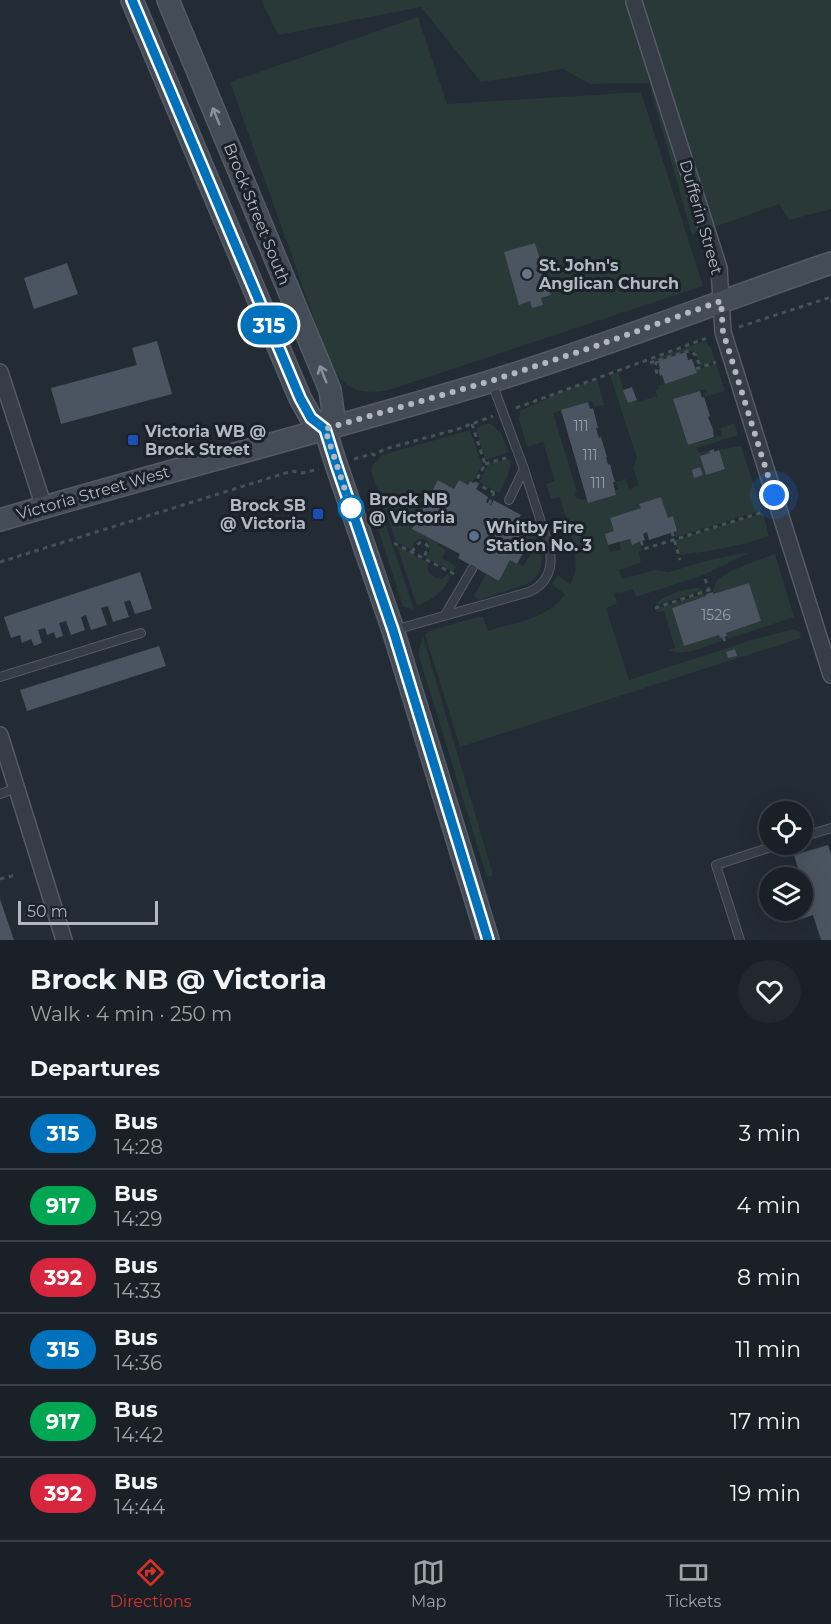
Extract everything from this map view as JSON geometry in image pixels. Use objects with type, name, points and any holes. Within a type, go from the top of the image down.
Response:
[{"type":"main road","name":"Brock Street South","points":[[132,0],[300,398],[311,418],[325,429],[393,630],[488,940]]},
{"type":"main road","name":"Brock Street South","points":[[168,0],[330,390],[333,411],[325,429]]},
{"type":"main road","name":"Victoria Street West","points":[[0,520],[491,381],[831,263]]},
{"type":"street","name":"Dufferin Street","points":[[634,2],[719,268],[723,332],[831,675]]},
{"type":"street","points":[[0,372],[44,507]]},
{"type":"street","points":[[0,735],[64,940]]},
{"type":"lane","points":[[393,630],[530,592],[541,585],[545,579],[550,566],[550,554],[525,468],[491,381]]},
{"type":"lane","points":[[509,501],[525,468]]},
{"type":"lane","points":[[445,615],[472,569]]},
{"type":"lane","points":[[0,676],[141,633]]},
{"type":"lane","points":[[0,794],[17,788]]},
{"type":"lane","points":[[813,834],[831,828]]},
{"type":"lane","points":[[740,940],[716,865],[759,851]]},
{"type":"path","points":[[741,326],[831,297]]},
{"type":"path","points":[[374,455],[385,449],[472,424],[707,338]]},
{"type":"path","points":[[650,363],[689,351],[696,355],[698,368],[711,364]]},
{"type":"path","points":[[657,361],[655,366],[657,374]]},
{"type":"path","points":[[472,424],[484,464],[475,483],[509,501]]},
{"type":"path","points":[[484,464],[519,453]]},
{"type":"path","points":[[0,562],[292,471],[302,473],[310,471]]},
{"type":"path","points":[[489,504],[494,493]]},
{"type":"path","points":[[641,542],[644,549],[758,513]]},
{"type":"path","points":[[672,532],[680,560]]},
{"type":"path","points":[[394,543],[454,574]]},
{"type":"path","points":[[412,552],[417,544],[425,543],[428,547],[424,558]]},
{"type":"path","points":[[655,608],[709,592],[705,579]]},
{"type":"path","points":[[723,637],[726,644]]},
{"type":"path","points":[[0,879],[16,875]]},
{"type":"shaded area","points":[[261,0],[831,0],[831,209],[789,220],[779,204],[692,235],[649,83],[590,84],[563,69],[481,82],[421,7],[278,35]]},
{"type":"shaded area","points":[[418,17],[447,104],[641,92],[703,286],[389,390],[362,391],[343,381],[331,366],[230,82]]},
{"type":"shaded area","points":[[703,342],[711,348],[715,361],[701,366],[695,352],[689,350],[649,362],[649,361]]},
{"type":"shaded area","points":[[716,364],[725,391],[705,397],[707,389],[673,399],[688,445],[721,436],[722,431],[718,429],[734,423],[738,435],[697,448],[699,453],[709,451],[710,453],[700,456],[725,468],[719,450],[741,446],[762,510],[676,537],[674,532],[677,530],[673,517],[668,518],[661,497],[640,504],[641,508],[610,518],[614,531],[605,534],[610,552],[621,549],[619,542],[630,539],[632,544],[639,542],[642,550],[639,552],[641,561],[619,570],[622,579],[655,570],[669,572],[713,559],[751,552],[703,575],[636,597],[633,589],[614,593],[617,604],[606,608],[629,680],[793,629],[799,631],[801,638],[460,747],[425,634],[431,630],[478,617],[483,617],[488,631],[541,614],[550,609],[565,594],[552,585],[557,575],[570,584],[576,565],[573,541],[560,497],[551,499],[546,484],[555,481],[543,442],[527,447],[519,419],[520,411],[597,379],[604,405],[594,407],[592,401],[553,413],[577,492],[575,493],[576,498],[587,499],[589,503],[616,495],[615,490],[619,489],[616,482],[626,479],[629,489],[639,485],[633,468],[637,458],[610,375],[618,372],[628,403],[637,400],[638,402],[657,396],[655,390],[659,389],[658,386]]},
{"type":"shaded area","points":[[491,424],[501,433],[508,452],[485,460],[476,428]]},
{"type":"shaded area","points":[[470,430],[482,465],[472,482],[470,481],[468,485],[459,480],[454,489],[438,481],[412,528],[439,543],[438,545],[446,550],[442,558],[456,566],[453,572],[427,558],[430,548],[427,540],[419,539],[411,549],[396,541],[371,471],[372,466],[382,455]]},
{"type":"shaded area","points":[[507,459],[511,460],[509,473],[499,493],[479,482],[488,465]]},
{"type":"shaded area","points":[[763,513],[769,536],[725,548],[679,554],[675,540]]},
{"type":"shaded area","points":[[530,515],[541,554],[542,563],[539,572],[525,585],[479,600],[474,596],[486,574],[499,581],[510,560],[523,566],[530,556],[529,546],[523,542],[519,544],[529,524],[526,522]]},
{"type":"shaded area","points":[[383,517],[414,609],[403,607],[375,519]]},
{"type":"shaded area","points":[[397,546],[428,563],[428,571],[435,578],[442,579],[447,574],[451,576],[437,594],[417,606]]},
{"type":"shaded area","points":[[775,554],[794,617],[728,639],[726,633],[761,621],[749,583],[713,594],[715,584],[728,573]]},
{"type":"shaded area","points":[[693,588],[704,590],[656,605],[668,596]]},
{"type":"shaded area","points":[[705,593],[706,596],[672,608],[684,646],[719,635],[721,641],[689,651],[670,651],[675,648],[664,611],[657,612],[656,609]]},
{"type":"shaded area","points":[[423,637],[493,875],[487,877],[418,653]]},
{"type":"building","name":"St. John's Anglican Church","points":[[535,243],[551,295],[541,298],[543,305],[532,308],[530,301],[519,305],[504,252]]},
{"type":"building","points":[[67,263],[78,294],[34,309],[24,278]]},
{"type":"building","points":[[157,341],[172,394],[61,424],[51,388],[137,365],[132,348]]},
{"type":"building","points":[[686,352],[688,360],[692,359],[697,373],[665,384],[658,370],[660,369],[658,361]]},
{"type":"building","points":[[632,387],[637,400],[628,403],[623,390]]},
{"type":"building","points":[[700,391],[710,416],[708,417],[714,437],[688,445],[673,399]]},
{"type":"building","points":[[588,402],[590,409],[593,408],[599,438],[601,437],[608,465],[610,464],[616,495],[588,503],[561,410]]},
{"type":"building","points":[[714,449],[714,452],[719,450],[725,469],[706,475],[700,456]]},
{"type":"building","points":[[700,467],[703,475],[694,478],[692,470]]},
{"type":"building","name":"Whitby Fire Station No. 3","points":[[438,480],[454,489],[459,480],[468,485],[470,481],[478,486],[476,489],[488,497],[486,502],[491,505],[494,500],[521,515],[519,518],[530,524],[519,544],[526,548],[517,564],[510,560],[499,581],[458,558],[460,554],[412,529]]},
{"type":"building","points":[[661,497],[668,518],[673,516],[677,531],[649,540],[647,532],[643,534],[645,540],[632,545],[630,539],[608,545],[605,534],[614,531],[610,518],[641,508],[639,504]]},
{"type":"building","points":[[140,572],[152,609],[135,614],[130,600],[124,602],[129,617],[113,622],[108,606],[101,608],[107,625],[91,630],[86,615],[81,617],[85,630],[71,635],[66,621],[59,623],[63,636],[56,638],[54,632],[47,635],[45,628],[38,630],[42,643],[34,646],[31,639],[22,643],[20,635],[11,638],[4,617]]},
{"type":"building","points":[[749,583],[761,621],[726,633],[727,636],[720,638],[719,635],[684,646],[672,608],[706,596],[706,594]]},
{"type":"building","points":[[159,646],[166,666],[27,711],[20,690]]},
{"type":"building","points":[[735,649],[737,656],[728,658],[726,652]]},
{"type":"building","points":[[828,845],[831,854],[831,940],[821,940],[813,915],[813,867],[798,867],[794,855],[813,855],[813,849]]},
{"type":"building","points":[[0,899],[14,940],[0,940]]},
{"type":"bus line","name":"315","points":[[132,0],[300,398],[311,418],[325,429],[393,630],[488,940]]},
{"type":"place","name":"St. John's Anglican Church","points":[[527,274]]},
{"type":"place","name":"Victoria WB @ Brock Street","points":[[133,440]]},
{"type":"place","name":"Brock NB @ Victoria","points":[[351,508]]},
{"type":"place","name":"Brock SB @ Victoria","points":[[318,514]]},
{"type":"place","name":"Whitby Fire Station No. 3","points":[[474,536]]},
{"type":"route","points":[[351,508],[325,429],[491,381],[721,301],[723,332],[774,495]]}]
